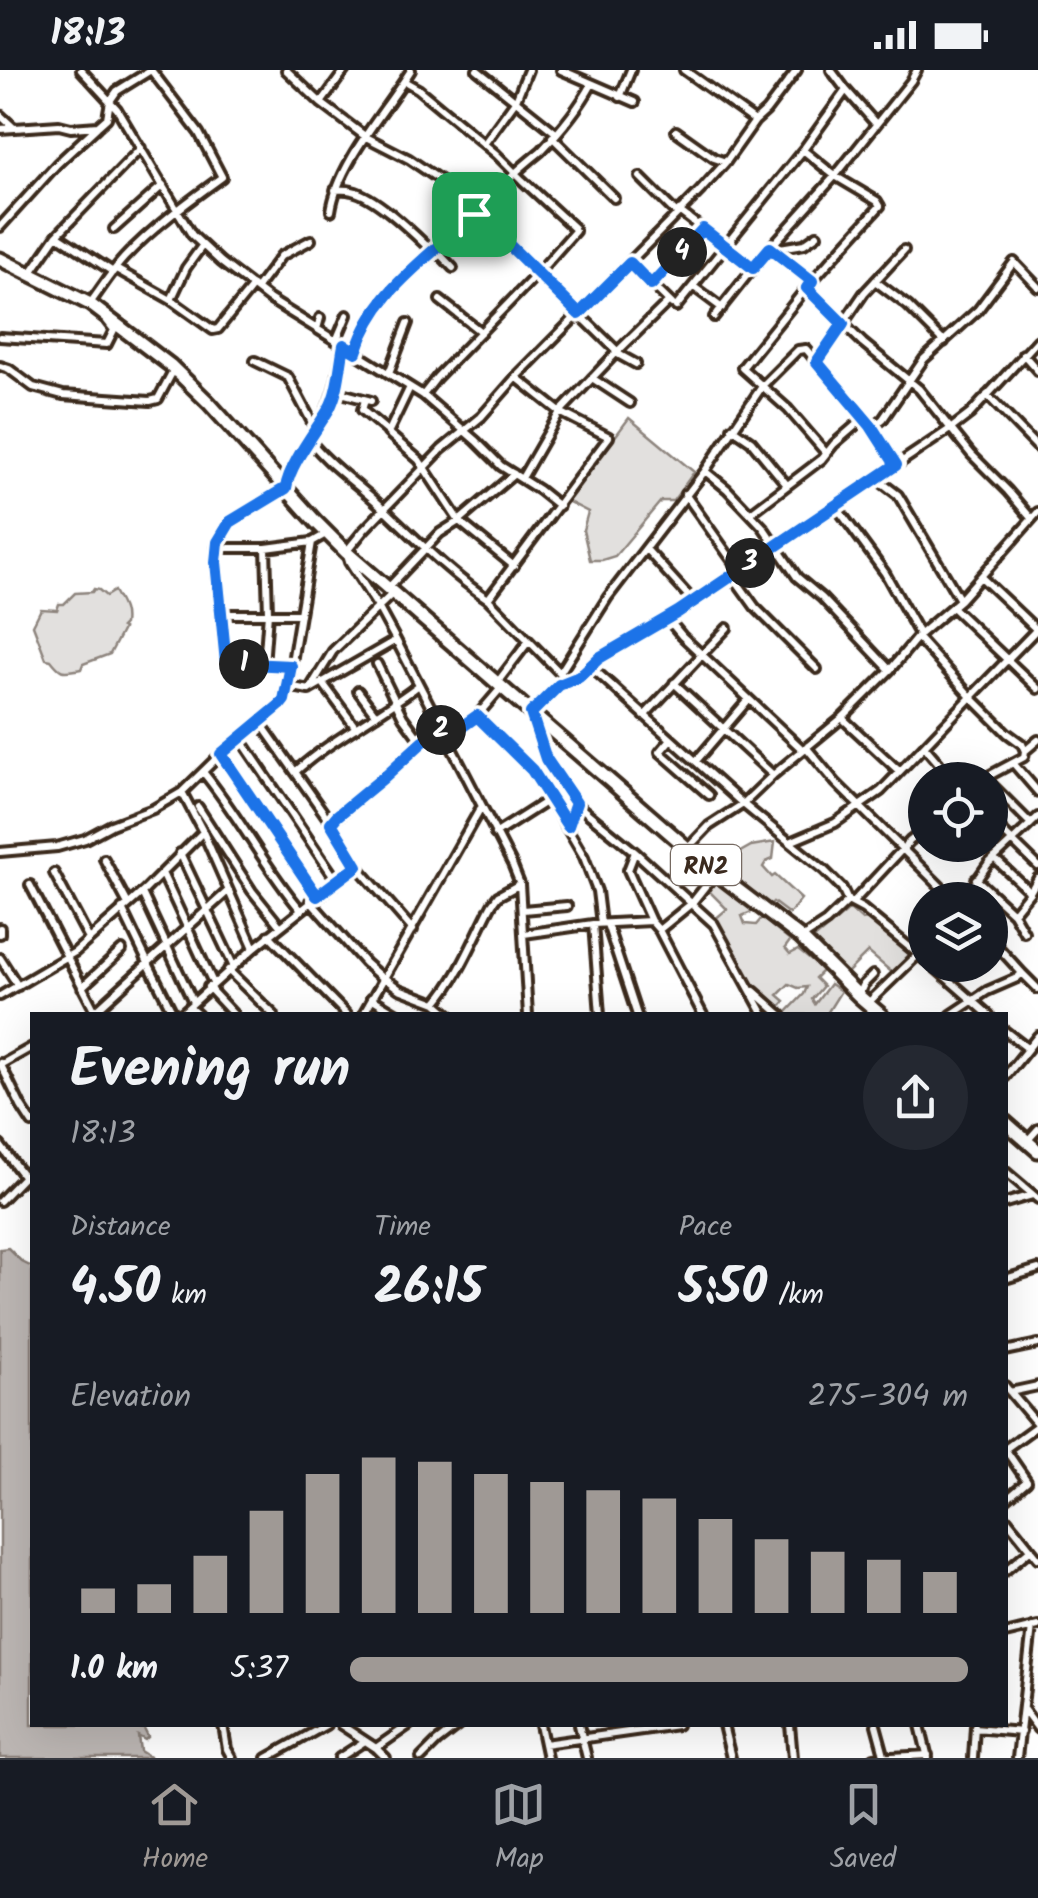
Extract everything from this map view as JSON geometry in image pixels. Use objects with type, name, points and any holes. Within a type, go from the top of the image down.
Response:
[{"type":"highway","name":"RN2","points":[[0,259],[90,304],[174,368],[346,552],[716,873],[802,938],[877,1012]]},
{"type":"highway","points":[[1008,1125],[1038,1150]]},
{"type":"street","points":[[81,70],[110,101],[202,246],[269,299],[424,395],[501,466],[560,506]]},
{"type":"street","points":[[0,227],[107,118],[110,101],[117,91],[151,70],[199,133],[222,173],[220,179],[206,186],[125,257],[90,304]]},
{"type":"street","points":[[286,70],[366,137],[410,159],[442,181],[614,346],[616,353],[636,364]]},
{"type":"street","points":[[321,103],[345,70]]},
{"type":"street","points":[[331,212],[335,190],[411,70]]},
{"type":"street","points":[[477,70],[554,135],[614,198]]},
{"type":"street","points":[[484,144],[516,100],[528,70]]},
{"type":"street","points":[[561,70],[635,102]]},
{"type":"street","points":[[620,96],[631,70]]},
{"type":"street","points":[[684,70],[755,121]]},
{"type":"street","points":[[528,1012],[520,884],[396,640],[346,552],[384,508],[481,416],[726,162],[797,70]]},
{"type":"street","points":[[831,70],[876,124]]},
{"type":"street","points":[[714,317],[835,176],[916,70]]},
{"type":"street","points":[[404,81],[484,144],[575,231],[424,395]]},
{"type":"street","points":[[356,352],[378,305],[542,149],[580,105],[592,84]]},
{"type":"street","points":[[308,690],[334,651],[378,607],[426,548],[518,476],[560,412],[616,353],[694,287],[846,90]]},
{"type":"street","points":[[0,115],[14,128]]},
{"type":"street","points":[[0,129],[98,126]]},
{"type":"street","points":[[676,130],[714,158],[726,162]]},
{"type":"street","points":[[30,275],[56,234],[141,148]]},
{"type":"street","points":[[803,150],[880,206],[742,368],[826,453]]},
{"type":"street","points":[[640,177],[678,213],[753,268]]},
{"type":"street","points":[[114,230],[163,185]]},
{"type":"street","points":[[335,190],[354,191],[392,214],[454,268]]},
{"type":"street","points":[[651,285],[703,229]]},
{"type":"street","points":[[56,234],[216,330],[281,256],[310,240]]},
{"type":"street","points":[[772,249],[804,244],[817,235]]},
{"type":"street","points":[[170,300],[202,246]]},
{"type":"street","points":[[687,848],[842,718],[918,636],[960,600],[1035,516],[950,428],[919,389],[843,324],[810,284],[772,249]]},
{"type":"street","points":[[817,362],[864,293],[904,250]]},
{"type":"street","points":[[872,428],[924,359],[978,310],[1014,262],[1038,287]]},
{"type":"street","points":[[630,263],[673,304]]},
{"type":"street","points":[[875,282],[908,306],[944,342]]},
{"type":"street","points":[[694,287],[722,308]]},
{"type":"street","points":[[440,300],[482,332]]},
{"type":"street","points":[[0,337],[106,344],[114,330],[102,315]]},
{"type":"street","points":[[291,666],[226,663],[216,548],[230,522],[286,488],[290,472],[328,410],[346,315]]},
{"type":"street","points":[[317,330],[320,318]]},
{"type":"street","points":[[389,374],[408,323]]},
{"type":"street","points":[[771,1012],[749,986],[714,924],[576,803],[546,759],[531,713],[559,685],[579,677],[599,658],[668,618],[970,414],[1038,340]]},
{"type":"street","points":[[560,673],[608,596],[705,470],[763,385],[802,348],[864,418],[896,465]]},
{"type":"street","points":[[1023,354],[1038,370]]},
{"type":"street","points":[[255,361],[288,377],[316,430]]},
{"type":"street","points":[[0,366],[33,386],[63,395],[150,401],[158,399],[174,368]]},
{"type":"street","points":[[488,599],[609,437],[560,412],[516,377]]},
{"type":"street","points":[[592,378],[630,403]]},
{"type":"street","points":[[388,432],[410,387]]},
{"type":"street","points":[[334,391],[368,400],[362,410],[426,468],[459,521],[514,566]]},
{"type":"street","points":[[987,395],[1038,448]]},
{"type":"street","points":[[750,513],[864,418]]},
{"type":"street","points":[[732,428],[751,442],[787,485]]},
{"type":"street","points":[[310,442],[446,568],[488,599],[567,680]]},
{"type":"street","points":[[705,470],[750,513],[797,577],[890,670]]},
{"type":"street","points":[[877,479],[898,496],[960,600]]},
{"type":"street","points":[[685,494],[755,608],[818,669]]},
{"type":"street","points":[[836,506],[885,572],[918,636],[971,697],[1022,744],[1024,757],[1008,765]]},
{"type":"street","points":[[216,548],[266,548],[312,542],[328,533]]},
{"type":"street","points":[[0,852],[57,847],[152,809],[182,792],[280,705],[288,686],[312,542]]},
{"type":"street","points":[[264,665],[268,613],[266,548]]},
{"type":"street","points":[[646,548],[694,600]]},
{"type":"street","points":[[789,843],[824,829],[881,791],[1038,629],[981,577]]},
{"type":"street","points":[[952,607],[1038,689]]},
{"type":"street","points":[[222,614],[299,614]]},
{"type":"street","points":[[668,618],[702,655],[805,748],[934,882]]},
{"type":"street","points":[[644,716],[727,628]]},
{"type":"street","points":[[288,686],[308,690],[396,640]]},
{"type":"street","points":[[446,738],[477,716],[528,642]]},
{"type":"street","points":[[377,664],[403,717],[422,743]]},
{"type":"street","points":[[590,666],[743,804],[824,870],[851,901],[908,947]]},
{"type":"street","points":[[322,682],[356,728]]},
{"type":"street","points":[[674,683],[773,776]]},
{"type":"street","points":[[294,772],[317,752],[419,685]]},
{"type":"street","points":[[358,691],[376,714]]},
{"type":"street","points":[[696,761],[749,699]]},
{"type":"street","points":[[477,716],[532,770],[584,857],[597,892],[600,1012]]},
{"type":"street","points":[[842,718],[899,771]]},
{"type":"street","points":[[260,722],[357,866],[413,930]]},
{"type":"street","points":[[331,823],[440,726]]},
{"type":"street","points":[[240,738],[336,881]]},
{"type":"street","points":[[671,739],[660,752],[709,795]]},
{"type":"street","points":[[1025,750],[1038,740]]},
{"type":"street","points":[[924,746],[938,762]]},
{"type":"street","points":[[221,754],[314,899],[365,963],[399,989],[436,1003],[446,1012]]},
{"type":"street","points":[[1012,762],[1038,792]]},
{"type":"street","points":[[203,772],[300,910]]},
{"type":"street","points":[[182,792],[254,948]]},
{"type":"street","points":[[496,834],[550,798]]},
{"type":"street","points":[[1008,802],[1031,824]]},
{"type":"street","points":[[568,826],[576,803]]},
{"type":"street","points":[[198,806],[252,891],[280,926]]},
{"type":"street","points":[[364,1012],[481,808]]},
{"type":"street","points":[[1008,846],[1038,818]]},
{"type":"street","points":[[0,996],[67,957],[142,893],[203,832]]},
{"type":"street","points":[[1008,837],[1038,866]]},
{"type":"street","points":[[802,938],[851,901],[908,844]]},
{"type":"street","points":[[636,852],[628,870],[702,1012]]},
{"type":"street","points":[[180,853],[230,968],[271,1012]]},
{"type":"street","points":[[104,859],[148,963],[175,1012]]},
{"type":"street","points":[[974,882],[991,862]]},
{"type":"street","points":[[998,862],[1030,892]]},
{"type":"street","points":[[181,1012],[269,935],[357,866]]},
{"type":"street","points":[[54,873],[89,939]]},
{"type":"street","points":[[162,873],[211,985],[232,1012]]},
{"type":"street","points":[[659,930],[692,903],[716,873]]},
{"type":"street","points":[[1012,913],[1038,878]]},
{"type":"street","points":[[976,879],[1012,913],[1024,932]]},
{"type":"street","points":[[436,1003],[462,964],[492,904],[498,896],[520,884]]},
{"type":"street","points":[[30,885],[93,1012]]},
{"type":"street","points":[[96,1012],[228,890]]},
{"type":"street","points":[[142,893],[196,1012]]},
{"type":"street","points":[[523,910],[567,906]]},
{"type":"street","points":[[524,934],[651,920]]},
{"type":"street","points":[[600,924],[635,1012]]},
{"type":"street","points":[[269,935],[344,1012]]},
{"type":"street","points":[[82,987],[122,950]]},
{"type":"street","points":[[0,958],[18,986]]},
{"type":"street","points":[[1008,958],[1038,989]]},
{"type":"street","points":[[863,1000],[908,968]]},
{"type":"street","points":[[955,1012],[1022,973]]},
{"type":"street","points":[[863,1000],[864,984],[872,974]]},
{"type":"street","points":[[952,982],[986,1012]]},
{"type":"street","points":[[749,986],[771,1012]]},
{"type":"street","points":[[371,998],[394,1012]]},
{"type":"street","points":[[1008,1032],[1028,1048]]},
{"type":"street","points":[[1008,1073],[1038,1036]]},
{"type":"street","points":[[30,1049],[0,1064],[30,1121]]},
{"type":"street","points":[[1027,1141],[1038,1130]]},
{"type":"street","points":[[0,1145],[24,1177]]},
{"type":"street","points":[[0,1201],[30,1170]]},
{"type":"street","points":[[1008,1174],[1036,1197]]},
{"type":"street","points":[[1008,1202],[1036,1197]]},
{"type":"street","points":[[1008,1278],[1038,1269]]},
{"type":"street","points":[[1008,1350],[1038,1344]]},
{"type":"street","points":[[1008,1389],[1038,1386]]},
{"type":"street","points":[[1008,1389],[1038,1425],[1008,1447]]},
{"type":"street","points":[[1008,1453],[1027,1481],[1008,1497]]},
{"type":"street","points":[[1008,1521],[1038,1558]]},
{"type":"street","points":[[1008,1568],[1031,1549]]},
{"type":"street","points":[[1008,1633],[1034,1627]]},
{"type":"street","points":[[1034,1627],[1038,1636]]},
{"type":"street","points":[[1017,1758],[1034,1627]]},
{"type":"street","points":[[1024,1709],[1035,1717],[1038,1729]]},
{"type":"street","points":[[223,1727],[232,1758]]},
{"type":"street","points":[[344,1727],[386,1758]]},
{"type":"street","points":[[376,1748],[407,1727]]},
{"type":"street","points":[[420,1758],[455,1727]]},
{"type":"street","points":[[540,1727],[547,1758]]},
{"type":"street","points":[[580,1727],[587,1758]]},
{"type":"street","points":[[544,1744],[657,1727]]},
{"type":"street","points":[[723,1727],[731,1758]]},
{"type":"street","points":[[790,1727],[793,1758]]},
{"type":"street","points":[[877,1727],[885,1758]]},
{"type":"street","points":[[874,1758],[928,1756],[921,1727]]},
{"type":"street","points":[[973,1758],[975,1727],[1020,1732]]},
{"type":"street","points":[[266,1758],[317,1728]]},
{"type":"street","points":[[339,1758],[365,1741]]},
{"type":"shaded area","points":[[629,418],[694,472],[673,501],[661,501],[615,556],[590,560],[583,530],[588,512],[567,501]]},
{"type":"shaded area","points":[[94,589],[106,596],[114,591],[124,611],[123,629],[110,654],[83,664],[81,669],[63,671],[46,659],[33,625],[41,609],[57,610],[75,593]]},
{"type":"shaded area","points":[[775,842],[773,859],[763,867],[801,899],[789,914],[773,902],[769,906],[735,876],[736,871],[726,860],[751,846]]},
{"type":"shaded area","points":[[717,881],[754,911],[742,916],[745,924],[756,925],[762,918],[790,941],[785,948],[790,954],[798,950],[823,970],[815,978],[823,986],[812,999],[815,1004],[830,984],[841,991],[828,1012],[787,1012],[807,987],[789,984],[778,995],[785,1001],[778,1009],[751,983],[714,920],[727,909],[708,890]]},
{"type":"shaded area","points":[[850,909],[908,951],[908,961],[895,975],[868,952],[844,976],[807,945]]},
{"type":"shaded area","points":[[8,1248],[30,1266],[30,1727],[144,1729],[148,1737],[145,1740],[138,1736],[140,1751],[151,1758],[0,1758],[0,1249]]},
{"type":"route","points":[[474,214],[579,314],[630,263],[651,285],[703,229],[753,268],[770,248],[812,281],[807,288],[843,324],[817,362],[871,426],[896,465],[678,612],[599,658],[579,677],[559,685],[531,713],[546,759],[576,803],[568,826],[532,770],[477,716],[446,738],[440,726],[331,823],[357,866],[317,896],[221,754],[284,700],[291,666],[226,663],[216,548],[230,522],[286,488],[290,472],[328,410],[344,345],[356,352],[378,305],[412,268],[474,214]]}]
